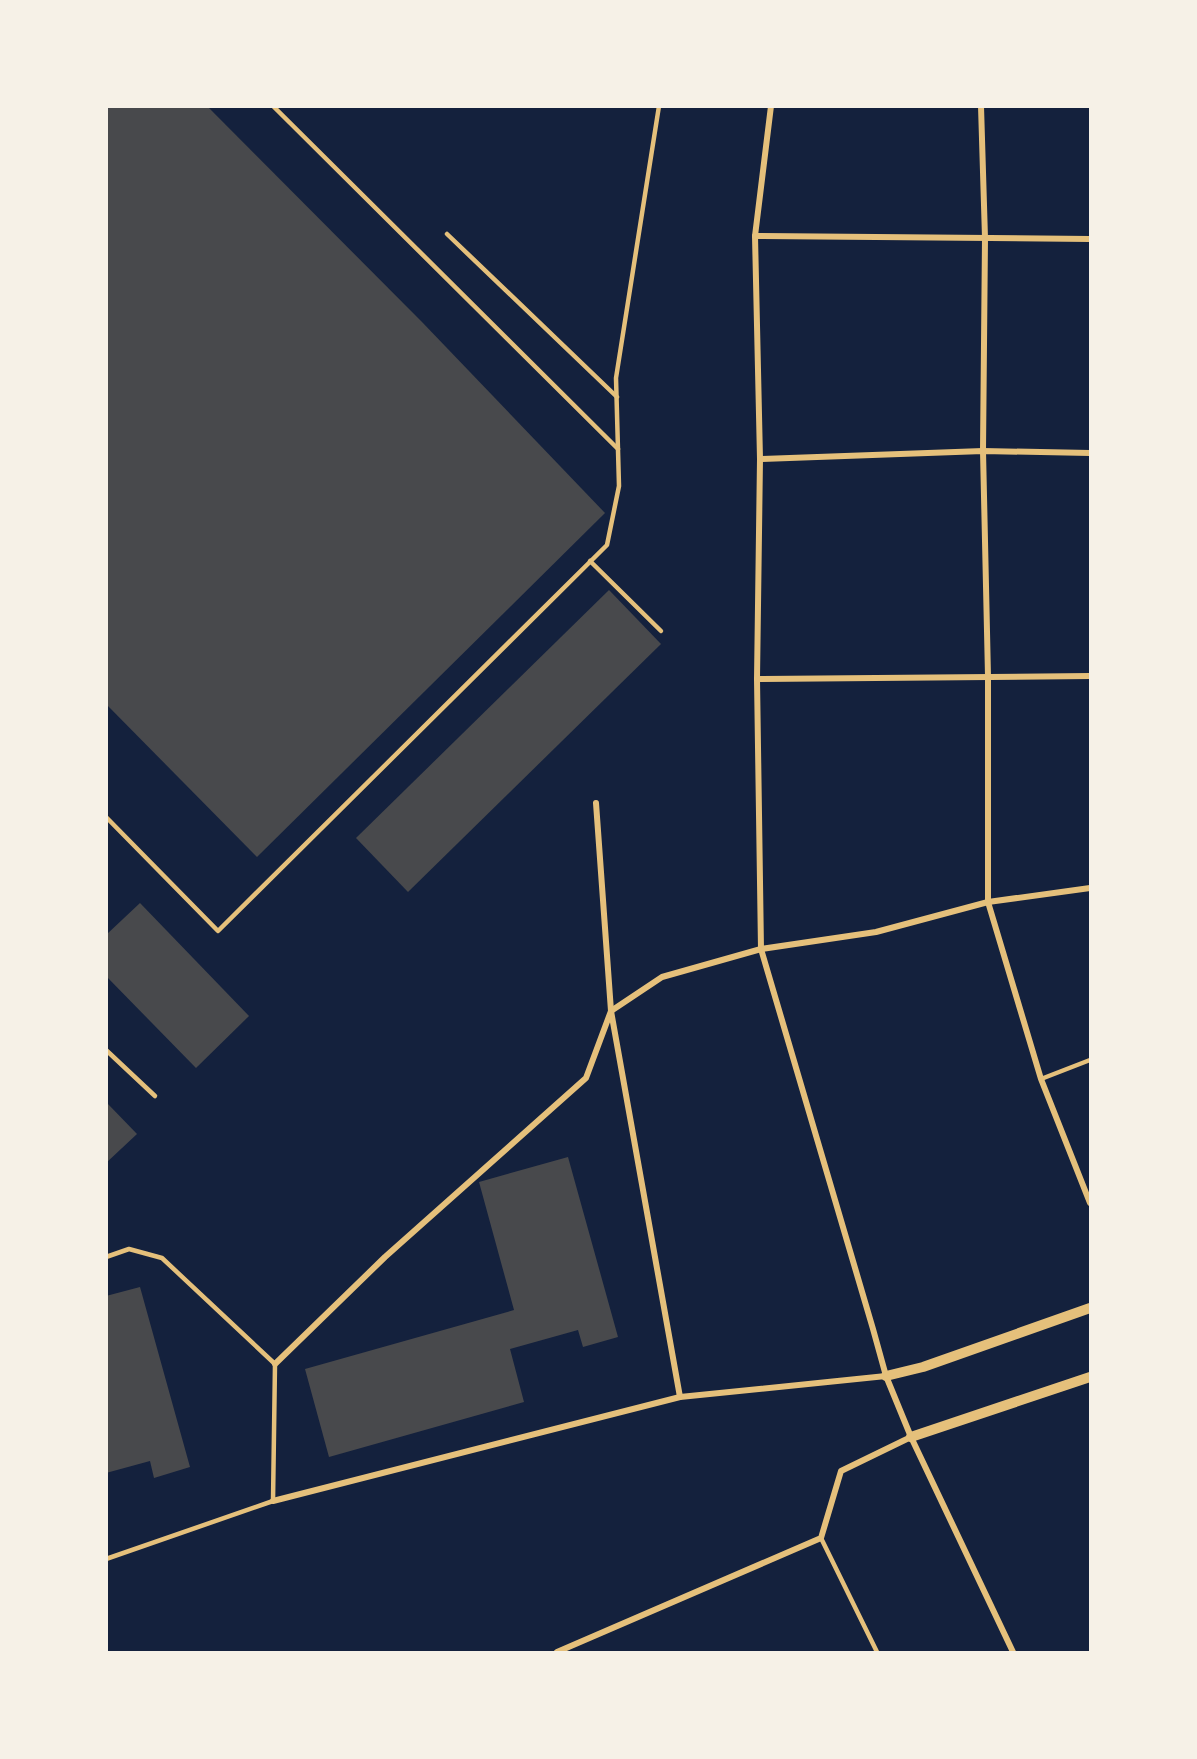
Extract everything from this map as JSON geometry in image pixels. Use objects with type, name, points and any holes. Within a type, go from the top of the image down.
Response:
[{"type":"street","points":[[771,106],[755,236],[760,459],[757,679],[761,949],[886,1376],[911,1437],[1013,1653]]},
{"type":"street","points":[[981,106],[985,238],[982,451],[987,676],[988,902],[1041,1079],[1090,1203]]},
{"type":"street","points":[[755,236],[1090,239]]},
{"type":"street","points":[[760,459],[982,451],[1090,453]]},
{"type":"street","points":[[757,679],[1090,676]]},
{"type":"street","points":[[596,803],[611,1011],[680,1397]]},
{"type":"street","points":[[275,1364],[385,1257],[586,1078],[611,1011],[662,977],[761,949],[876,932],[988,902],[1090,888]]},
{"type":"street","points":[[273,1501],[680,1397],[886,1376],[923,1367],[1090,1308]]},
{"type":"street","points":[[557,1653],[821,1538],[841,1471],[911,1437],[1090,1377]]},
{"type":"lane","points":[[273,106],[618,449]]},
{"type":"lane","points":[[106,817],[218,931],[607,545],[619,486],[616,378],[659,106]]},
{"type":"lane","points":[[447,234],[617,397]]},
{"type":"lane","points":[[590,561],[661,631]]},
{"type":"lane","points":[[106,1050],[155,1096]]},
{"type":"lane","points":[[1041,1079],[1090,1060]]},
{"type":"lane","points":[[106,1257],[129,1249],[162,1258],[275,1364],[273,1501],[106,1559]]},
{"type":"lane","points":[[821,1538],[877,1653]]},
{"type":"building","points":[[106,106],[207,106],[422,322],[605,513],[257,857],[106,704]]},
{"type":"building","points":[[609,590],[661,644],[408,892],[356,838]]},
{"type":"building","points":[[140,903],[249,1016],[196,1068],[106,976],[106,935]]},
{"type":"building","points":[[106,1102],[137,1134],[106,1163]]},
{"type":"building","points":[[568,1157],[618,1337],[583,1347],[578,1330],[510,1349],[524,1402],[329,1457],[305,1369],[514,1310],[479,1182]]},
{"type":"building","points":[[140,1287],[190,1467],[154,1478],[150,1461],[106,1473],[106,1296]]}]
